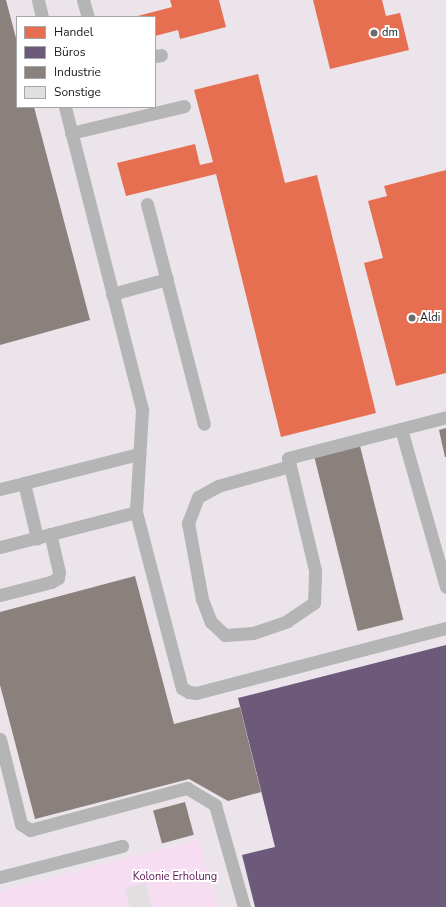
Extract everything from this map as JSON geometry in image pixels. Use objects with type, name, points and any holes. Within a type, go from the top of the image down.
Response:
[{"type":"lane","points":[[38,0],[42,16]]},
{"type":"lane","points":[[83,0],[88,16]]},
{"type":"lane","points":[[71,133],[184,106]]},
{"type":"lane","points":[[65,108],[142,410],[136,512],[182,688],[196,694],[446,628]]},
{"type":"lane","points":[[147,204],[204,424]]},
{"type":"lane","points":[[112,294],[167,279]]},
{"type":"lane","points":[[290,466],[218,486],[198,497],[188,523],[200,584],[211,622],[224,636],[253,633],[287,621],[314,603],[315,570],[290,466],[288,458],[446,417]]},
{"type":"lane","points":[[401,429],[446,587]]},
{"type":"lane","points":[[0,490],[139,454]]},
{"type":"lane","points":[[0,596],[51,582],[58,578],[59,572],[43,536],[24,483]]},
{"type":"lane","points":[[0,547],[136,512]]},
{"type":"lane","points":[[0,739],[21,824],[30,830],[187,788],[215,805],[244,907]]},
{"type":"lane","points":[[0,877],[122,846]]},
{"type":"shaded area","points":[[0,0],[446,0],[446,907],[218,907],[199,839],[0,891]]},
{"type":"green space","name":"Kolonie Erholung","points":[[199,839],[218,907],[0,907],[0,891]]},
{"type":"building: Handel","points":[[170,0],[219,0],[226,27],[180,39],[178,30],[156,36],[156,16],[138,16],[172,7]]},
{"type":"building: Handel","points":[[313,0],[382,0],[386,16],[400,13],[409,50],[330,69]]},
{"type":"building: Handel","points":[[258,74],[285,183],[317,175],[376,413],[281,437],[216,174],[126,196],[117,163],[195,144],[200,165],[213,162],[194,90]]},
{"type":"building: Handel","name":"Aldi","points":[[446,170],[446,373],[396,386],[364,263],[383,258],[368,201],[387,196],[384,186]]},
{"type":"building: Büros","points":[[446,645],[446,907],[255,907],[242,855],[275,847],[238,698]]},
{"type":"building: Industrie","points":[[0,0],[6,0],[16,38],[16,108],[34,108],[90,320],[0,345]]},
{"type":"building: Industrie","points":[[446,428],[446,457],[445,457],[439,430]]},
{"type":"building: Industrie","points":[[360,446],[403,620],[358,631],[314,457]]},
{"type":"building: Industrie","points":[[135,576],[174,724],[240,707],[261,792],[228,801],[189,779],[35,819],[0,685],[0,612]]},
{"type":"building: Industrie","points":[[185,802],[194,835],[162,843],[153,811]]},
{"type":"building: Sonstige","points":[[146,883],[152,907],[130,907],[125,888]]},
{"type":"place","name":"dm","points":[[374,33]]},
{"type":"place","name":"Aldi","points":[[412,318]]}]
